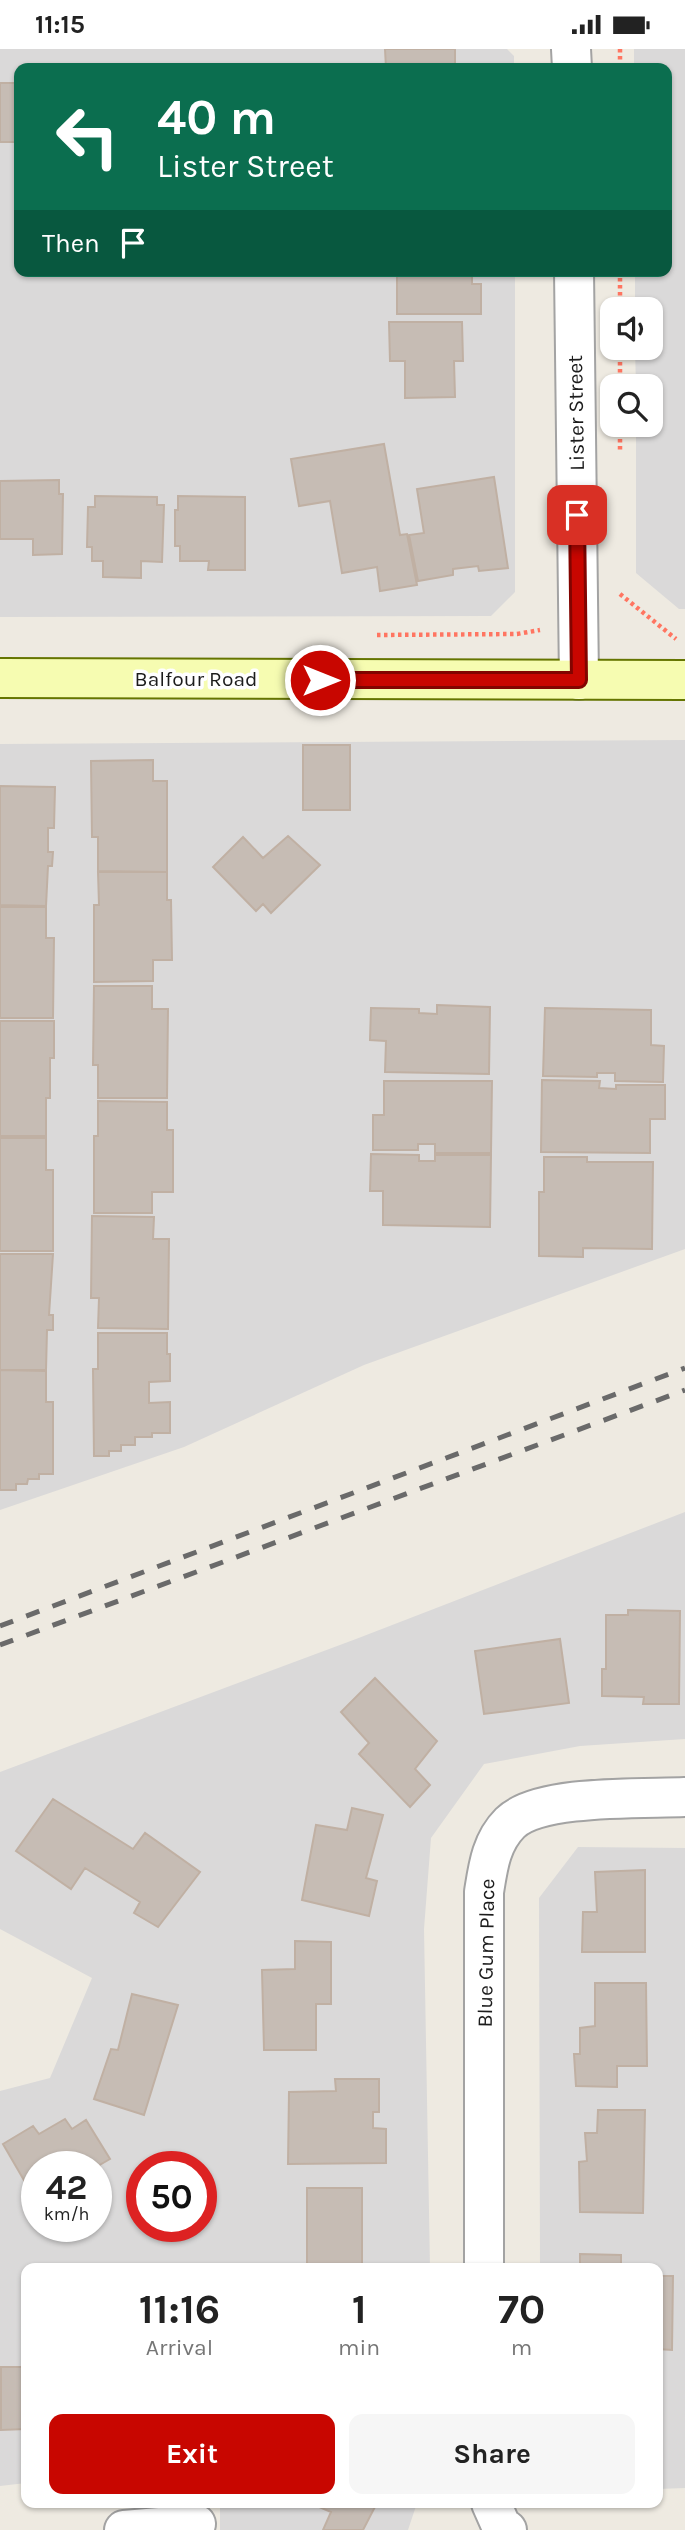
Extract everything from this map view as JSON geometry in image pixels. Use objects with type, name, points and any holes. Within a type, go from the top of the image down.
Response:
[{"type":"main road","name":"Balfour Road","points":[[0,678],[685,680]]},
{"type":"street","name":"Lister Street","points":[[574,277],[579,680]]},
{"type":"street","name":"Blue Gum Place","points":[[484,2263],[484,1892],[490,1853],[511,1822],[546,1805],[685,1797]]},
{"type":"street","points":[[493,2508],[502,2528],[507,2530]]},
{"type":"street","points":[[124,2530],[196,2524]]},
{"type":"path","points":[[620,277],[620,297]]},
{"type":"path","points":[[620,437],[620,464]]},
{"type":"path","points":[[620,582],[620,595],[685,646]]},
{"type":"shaded area","points":[[0,49],[507,49],[514,56],[514,63],[14,63],[14,277],[515,277],[515,592],[491,616],[0,617]]},
{"type":"shaded area","points":[[634,49],[685,49],[685,609],[679,609],[636,573],[636,437],[663,437],[663,374],[636,374],[635,360],[663,360],[663,297],[635,297],[635,277],[672,277],[672,63],[634,63]]},
{"type":"shaded area","points":[[685,740],[685,1249],[364,1365],[184,1447],[0,1510],[0,744]]},
{"type":"shaded area","points":[[685,1512],[685,1739],[580,1746],[484,1764],[431,1838],[424,1929],[430,2263],[21,2263],[21,2484],[0,2486],[0,2091],[50,2078],[92,1978],[0,1929],[0,1772]]},
{"type":"shaded area","points":[[578,1847],[685,1848],[685,2488],[663,2489],[663,2263],[540,2263],[539,1898]]},
{"type":"shaded area","points":[[220,2508],[415,2508],[408,2530],[220,2530]]},
{"type":"building","points":[[385,49],[455,49],[455,63],[386,63]]},
{"type":"building","points":[[0,83],[14,83],[14,142],[0,142]]},
{"type":"building","points":[[397,277],[472,277],[472,284],[481,284],[481,314],[397,314]]},
{"type":"building","points":[[389,322],[462,322],[463,361],[454,361],[455,397],[405,398],[405,361],[390,361]]},
{"type":"building","points":[[384,444],[400,535],[407,534],[417,585],[380,591],[377,567],[342,573],[330,501],[299,506],[291,459]]},
{"type":"building","points":[[494,477],[508,568],[479,571],[478,566],[453,569],[453,575],[418,581],[409,535],[424,533],[417,489]]},
{"type":"building","points":[[59,480],[59,494],[63,494],[62,554],[33,555],[33,539],[0,539],[0,481]]},
{"type":"building","points":[[95,496],[157,497],[157,505],[164,505],[162,562],[141,561],[141,578],[103,577],[103,561],[92,561],[92,547],[87,547],[88,507],[95,507]]},
{"type":"building","points":[[178,496],[245,497],[245,570],[208,570],[209,561],[180,561],[180,546],[175,546],[175,510],[178,510]]},
{"type":"building","points":[[303,745],[350,745],[350,810],[303,810]]},
{"type":"building","points":[[153,760],[153,781],[167,781],[167,872],[98,871],[98,837],[92,837],[91,761]]},
{"type":"building","points":[[0,786],[55,787],[54,828],[48,828],[48,852],[53,852],[52,866],[48,866],[46,906],[0,905]]},
{"type":"building","points":[[288,836],[320,865],[271,913],[263,904],[256,911],[213,867],[243,837],[263,858]]},
{"type":"building","points":[[98,872],[167,872],[167,900],[171,900],[172,960],[153,960],[153,981],[94,982],[94,905],[99,905]]},
{"type":"building","points":[[0,907],[46,907],[46,938],[54,938],[53,1018],[0,1018]]},
{"type":"building","points":[[94,986],[152,986],[152,1009],[168,1009],[167,1098],[98,1098],[98,1065],[93,1065]]},
{"type":"building","points":[[437,1005],[490,1007],[489,1074],[385,1072],[386,1041],[370,1040],[371,1008],[419,1009],[419,1013],[437,1014]]},
{"type":"building","points":[[545,1008],[651,1010],[651,1045],[664,1046],[663,1082],[615,1081],[615,1073],[597,1073],[597,1077],[543,1076]]},
{"type":"building","points":[[0,1021],[54,1021],[50,1098],[46,1098],[46,1136],[0,1136]]},
{"type":"building","points":[[542,1080],[600,1081],[599,1088],[616,1089],[616,1085],[665,1085],[665,1119],[650,1119],[650,1153],[541,1152]]},
{"type":"building","points":[[384,1081],[492,1081],[491,1153],[435,1153],[435,1144],[418,1144],[418,1150],[373,1150],[373,1115],[384,1115]]},
{"type":"building","points":[[98,1101],[167,1102],[167,1130],[173,1130],[173,1192],[152,1192],[152,1213],[94,1213],[94,1136],[98,1136]]},
{"type":"building","points":[[0,1138],[46,1138],[46,1170],[53,1170],[53,1251],[0,1251]]},
{"type":"building","points":[[371,1154],[419,1155],[419,1161],[435,1161],[435,1155],[491,1155],[490,1227],[383,1225],[383,1191],[370,1191]]},
{"type":"building","points":[[544,1157],[587,1157],[587,1162],[653,1162],[652,1249],[583,1248],[583,1257],[539,1256],[539,1192],[544,1192]]},
{"type":"building","points":[[92,1216],[154,1217],[153,1239],[169,1239],[168,1329],[98,1328],[99,1298],[91,1298]]},
{"type":"building","points":[[0,1254],[53,1254],[49,1315],[53,1315],[53,1330],[47,1330],[46,1370],[0,1370]]},
{"type":"building","points":[[98,1333],[167,1333],[167,1354],[170,1354],[170,1381],[149,1382],[149,1403],[170,1402],[170,1433],[135,1437],[135,1445],[121,1445],[121,1451],[109,1451],[109,1456],[94,1456],[93,1369],[98,1369]]},
{"type":"building","points":[[0,1370],[46,1371],[46,1402],[53,1402],[53,1474],[39,1474],[39,1479],[28,1479],[27,1484],[16,1484],[16,1490],[0,1490]]},
{"type":"building","points":[[628,1610],[680,1611],[679,1704],[643,1704],[644,1697],[602,1696],[602,1669],[606,1669],[606,1615],[628,1615]]},
{"type":"building","points":[[560,1639],[569,1703],[484,1714],[475,1651]]},
{"type":"building","points":[[375,1678],[437,1741],[415,1769],[430,1785],[410,1807],[359,1754],[369,1743],[341,1712]]},
{"type":"building","points":[[53,1799],[133,1849],[145,1833],[200,1872],[158,1927],[134,1913],[140,1902],[85,1868],[71,1889],[16,1851]]},
{"type":"building","points":[[352,1808],[383,1815],[366,1878],[377,1881],[369,1916],[302,1900],[316,1825],[347,1830]]},
{"type":"building","points":[[645,1870],[645,1952],[582,1952],[583,1912],[597,1912],[595,1872]]},
{"type":"building","points":[[295,1941],[331,1942],[331,2004],[316,2004],[316,2050],[264,2050],[262,1970],[295,1969]]},
{"type":"building","points":[[595,1983],[646,1983],[647,2066],[617,2066],[617,2087],[576,2086],[574,2054],[580,2054],[580,2028],[595,2026]]},
{"type":"building","points":[[132,1994],[178,2005],[144,2115],[94,2099],[111,2049],[118,2050]]},
{"type":"building","points":[[335,2079],[379,2079],[379,2112],[373,2112],[373,2128],[386,2129],[386,2163],[288,2164],[289,2092],[336,2091]]},
{"type":"building","points":[[598,2110],[645,2110],[643,2213],[580,2212],[579,2162],[587,2161],[585,2133],[597,2133]]},
{"type":"building","points":[[65,2119],[72,2129],[86,2120],[105,2151],[21,2151],[21,2175],[3,2144],[33,2126],[39,2134]]},
{"type":"building","points":[[307,2188],[362,2188],[362,2263],[307,2263]]},
{"type":"building","points":[[580,2254],[621,2255],[621,2263],[580,2263]]},
{"type":"building","points":[[663,2276],[673,2276],[672,2350],[663,2349]]},
{"type":"building","points":[[1,2367],[21,2367],[21,2429],[1,2430]]},
{"type":"building","points":[[322,2508],[374,2508],[363,2530],[323,2530],[331,2512]]},
{"type":"railway","points":[[0,1626],[685,1368]]},
{"type":"railway","points":[[0,1645],[685,1390]]},
{"type":"route","points":[[320,680],[579,680],[577,515]]}]
